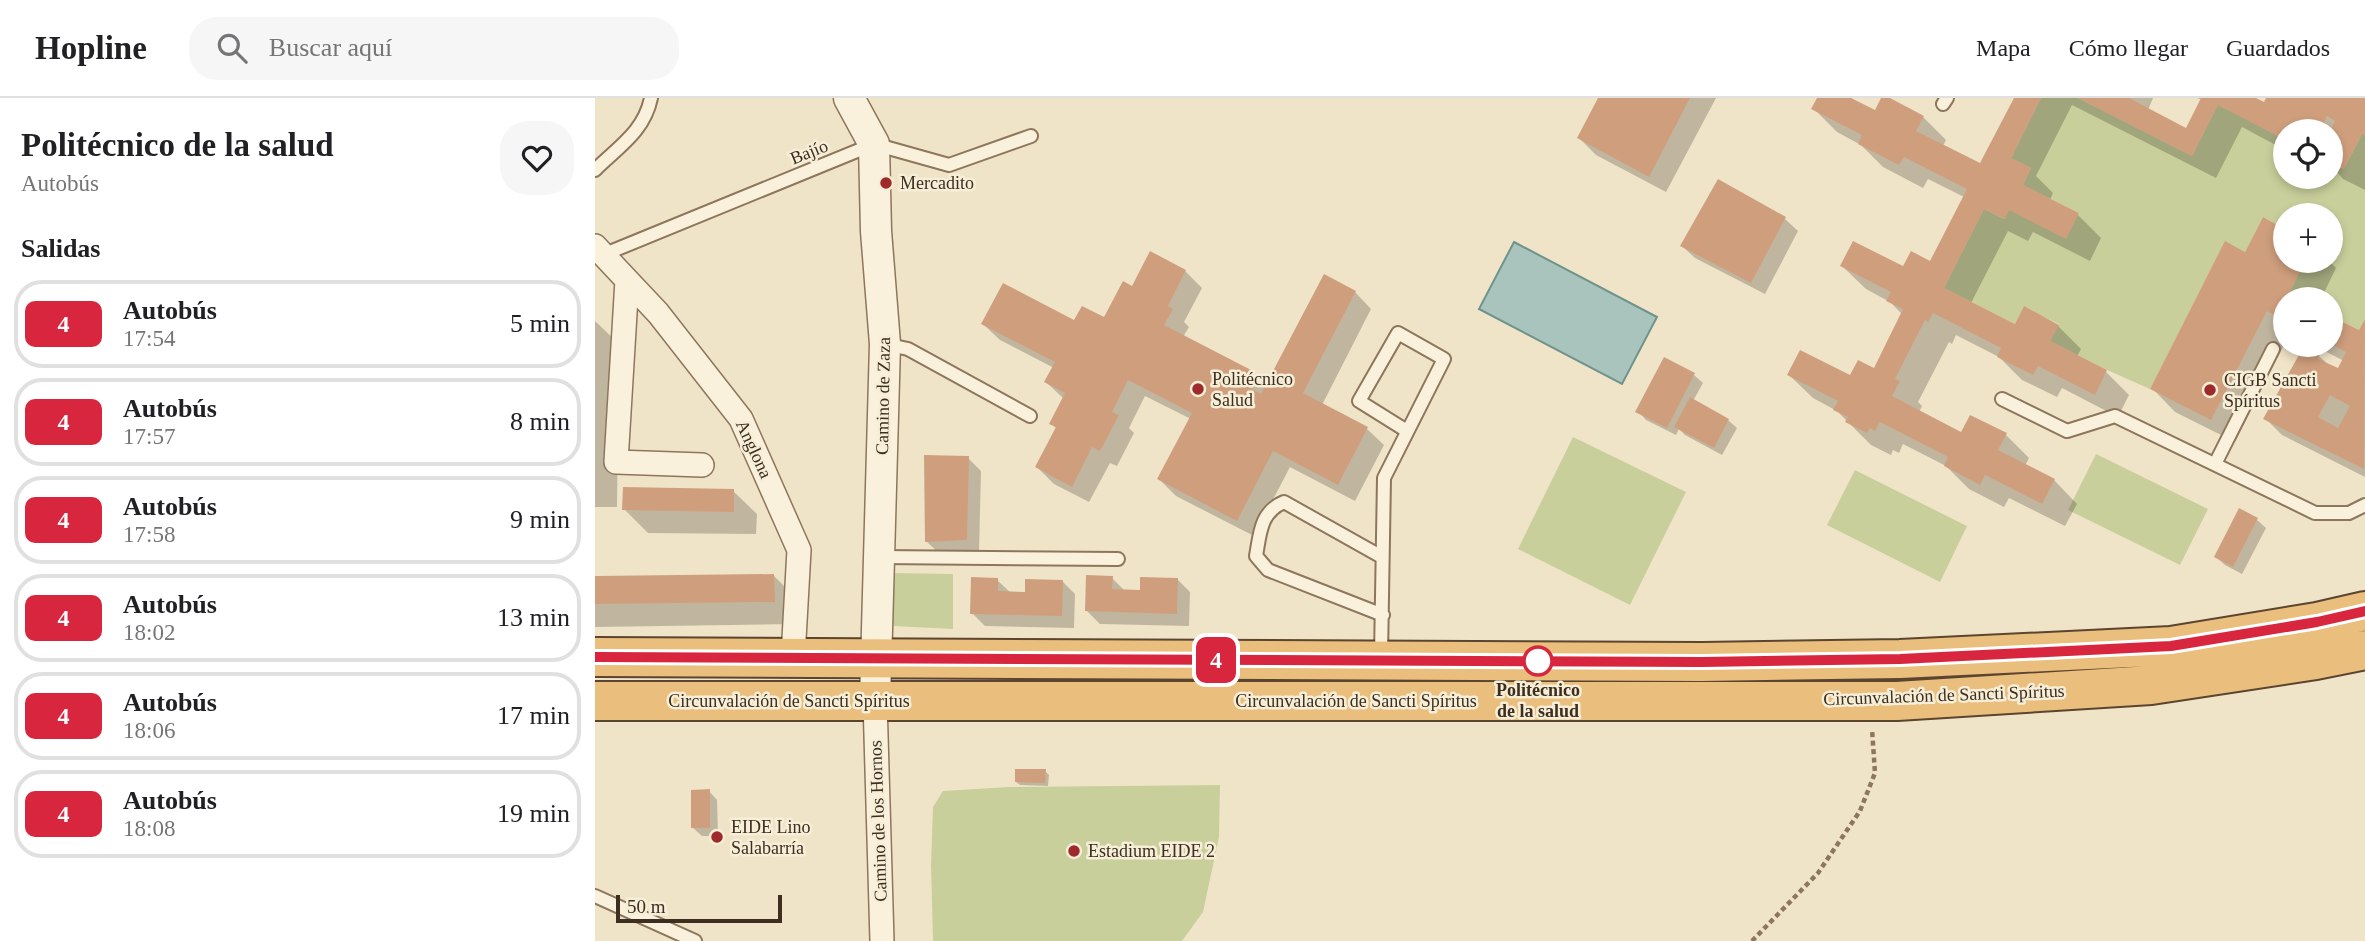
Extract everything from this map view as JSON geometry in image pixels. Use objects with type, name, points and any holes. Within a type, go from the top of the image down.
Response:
[{"type":"highway","points":[[595,657],[1702,662],[1900,659],[2171,646],[2317,622],[2365,611]]},
{"type":"highway","name":"Circunvalación de Sancti Spíritus","points":[[595,701],[1871,701],[2151,685],[2365,650]]},
{"type":"highway","points":[[1381,660],[1382,701]]},
{"type":"street","name":"Camino de Zaza","points":[[849,98],[874,144],[876,231],[885,344],[875,701]]},
{"type":"street","name":"Anglona","points":[[600,250],[659,313],[741,419],[799,550],[793,657]]},
{"type":"street","points":[[627,280],[616,462],[702,465]]},
{"type":"street","name":"Camino de los Hornos","points":[[875,701],[882,941]]},
{"type":"lane","points":[[595,170],[637,131],[651,98]]},
{"type":"lane","points":[[874,144],[949,165],[1031,136]]},
{"type":"lane","name":"Bajío","points":[[600,250],[874,144]]},
{"type":"lane","points":[[1381,660],[1384,478],[1444,359],[1398,333],[1359,401],[1407,432]]},
{"type":"lane","points":[[885,344],[908,349],[1030,416]]},
{"type":"lane","points":[[2215,464],[2273,349]]},
{"type":"lane","points":[[2002,399],[2067,431],[2115,416],[2315,513],[2349,513],[2365,505]]},
{"type":"lane","points":[[1383,557],[1284,502],[1273,507],[1263,520],[1256,556],[1268,570],[1383,615]]},
{"type":"lane","points":[[879,557],[1118,559]]},
{"type":"lane","points":[[595,896],[695,941]]},
{"type":"path","points":[[1752,941],[1818,873],[1860,811],[1875,773],[1871,701]]},
{"type":"green space","points":[[2041,98],[2078,98],[2192,156],[2218,105],[2273,133],[2273,189],[2343,189],[2343,168],[2362,134],[2365,136],[2365,319],[2359,330],[2343,322],[2343,287],[2292,287],[2299,273],[2343,273],[2343,203],[2273,203],[2273,222],[2263,217],[2245,252],[2225,242],[2150,389],[2107,370],[2050,341],[2059,324],[2024,307],[2015,324],[1944,288],[1984,209],[2004,219],[2009,210],[2079,213],[2023,185],[2031,168],[2011,158]]},
{"type":"green space","points":[[1573,437],[1686,492],[1630,605],[1518,549]]},
{"type":"green space","points":[[2096,454],[2208,509],[2180,565],[2068,510]]},
{"type":"green space","points":[[1855,470],[1967,526],[1940,582],[1827,525]]},
{"type":"green space","points":[[892,573],[953,574],[953,629],[893,626]]},
{"type":"green space","name":"Estadium EIDE 2","points":[[1220,785],[1219,837],[1203,912],[1182,941],[933,941],[933,807],[943,791],[1009,787]]},
{"type":"water","points":[[1514,242],[1657,317],[1622,384],[1479,309]]},
{"type":"building","points":[[1598,98],[1690,98],[1649,177],[1577,138]]},
{"type":"building","points":[[1817,98],[1851,98],[1875,110],[1881,98],[1890,98],[1924,116],[1916,131],[1980,163],[2014,98],[2041,98],[2011,158],[2031,168],[2023,185],[2079,213],[2066,239],[2009,210],[2005,219],[1984,209],[1944,288],[2015,324],[2024,306],[2059,325],[2050,341],[2107,370],[2095,395],[2038,366],[2033,375],[1997,357],[2001,348],[1933,313],[1928,322],[1925,320],[1895,379],[1900,381],[1892,396],[1961,432],[1970,415],[2007,433],[1998,450],[2055,479],[2042,504],[1985,475],[1980,485],[1944,466],[1948,457],[1880,422],[1875,431],[1870,428],[1867,433],[1845,422],[1848,417],[1833,410],[1838,401],[1787,375],[1800,350],[1850,375],[1858,360],[1874,368],[1903,309],[1886,301],[1891,292],[1840,266],[1853,241],[1903,266],[1911,251],[1930,261],[1967,189],[1904,157],[1899,165],[1858,144],[1862,135],[1811,109]]},
{"type":"building","points":[[2078,98],[2129,98],[2186,128],[2201,98],[2256,98],[2264,102],[2266,98],[2365,98],[2365,136],[2362,134],[2344,169],[2343,119],[2327,116],[2326,119],[2273,119],[2273,134],[2218,105],[2192,156]]},
{"type":"building","points":[[1718,179],[1786,217],[1751,283],[1680,246]]},
{"type":"building","points":[[2263,217],[2273,222],[2273,273],[2299,273],[2292,287],[2273,287],[2273,314],[2267,311],[2211,420],[2150,389],[2225,241],[2245,252]]},
{"type":"building","name":"Politécnico Salud","points":[[1150,251],[1186,270],[1168,306],[1173,309],[1164,325],[1251,370],[1243,384],[1261,394],[1324,274],[1356,291],[1303,393],[1368,427],[1338,485],[1273,451],[1237,521],[1157,479],[1192,413],[1128,380],[1112,412],[1119,415],[1100,451],[1092,447],[1072,487],[1035,467],[1056,427],[1049,424],[1065,393],[1044,382],[1055,362],[981,324],[1003,283],[1074,320],[1082,306],[1104,317],[1123,281],[1132,286]]},
{"type":"building","points":[[2365,319],[2364,469],[2263,419],[2298,357],[2319,357],[2318,359],[2338,368],[2346,352],[2343,350],[2343,322],[2359,330]],"holes":[[[2330,395],[2350,406],[2338,428],[2318,417]]]},
{"type":"building","points":[[1664,357],[1695,373],[1667,428],[1635,412]]},
{"type":"building","points":[[1690,397],[1729,419],[1714,448],[1674,427]]},
{"type":"building","points":[[924,455],[969,456],[967,540],[925,542]]},
{"type":"building","points":[[623,487],[734,489],[734,512],[622,510]]},
{"type":"building","points":[[2239,508],[2258,518],[2233,567],[2214,557]]},
{"type":"building","points":[[774,574],[775,602],[595,604],[595,576]]},
{"type":"building","points":[[1086,575],[1113,576],[1112,589],[1140,590],[1140,577],[1178,578],[1177,614],[1085,611]]},
{"type":"building","points":[[971,577],[998,578],[998,591],[1025,592],[1025,579],[1063,580],[1062,616],[970,614]]},
{"type":"building","points":[[1015,769],[1046,769],[1045,783],[1015,782]]},
{"type":"building","points":[[710,789],[710,828],[691,828],[691,790]]},
{"type":"bus line","name":"4","points":[[595,657],[1702,662],[1900,659],[2171,646],[2317,622],[2365,611]]},
{"type":"place","name":"Mercadito","points":[[886,183]]},
{"type":"place","name":"Politécnico Salud","points":[[1198,389]]},
{"type":"place","name":"CIGB Sancti Spíritus","points":[[2210,390]]},
{"type":"place","name":"Politécnico de la salud","points":[[1538,661]]},
{"type":"place","name":"EIDE Lino Salabarría","points":[[717,837]]},
{"type":"place","name":"Estadium EIDE 2","points":[[1074,851]]}]
